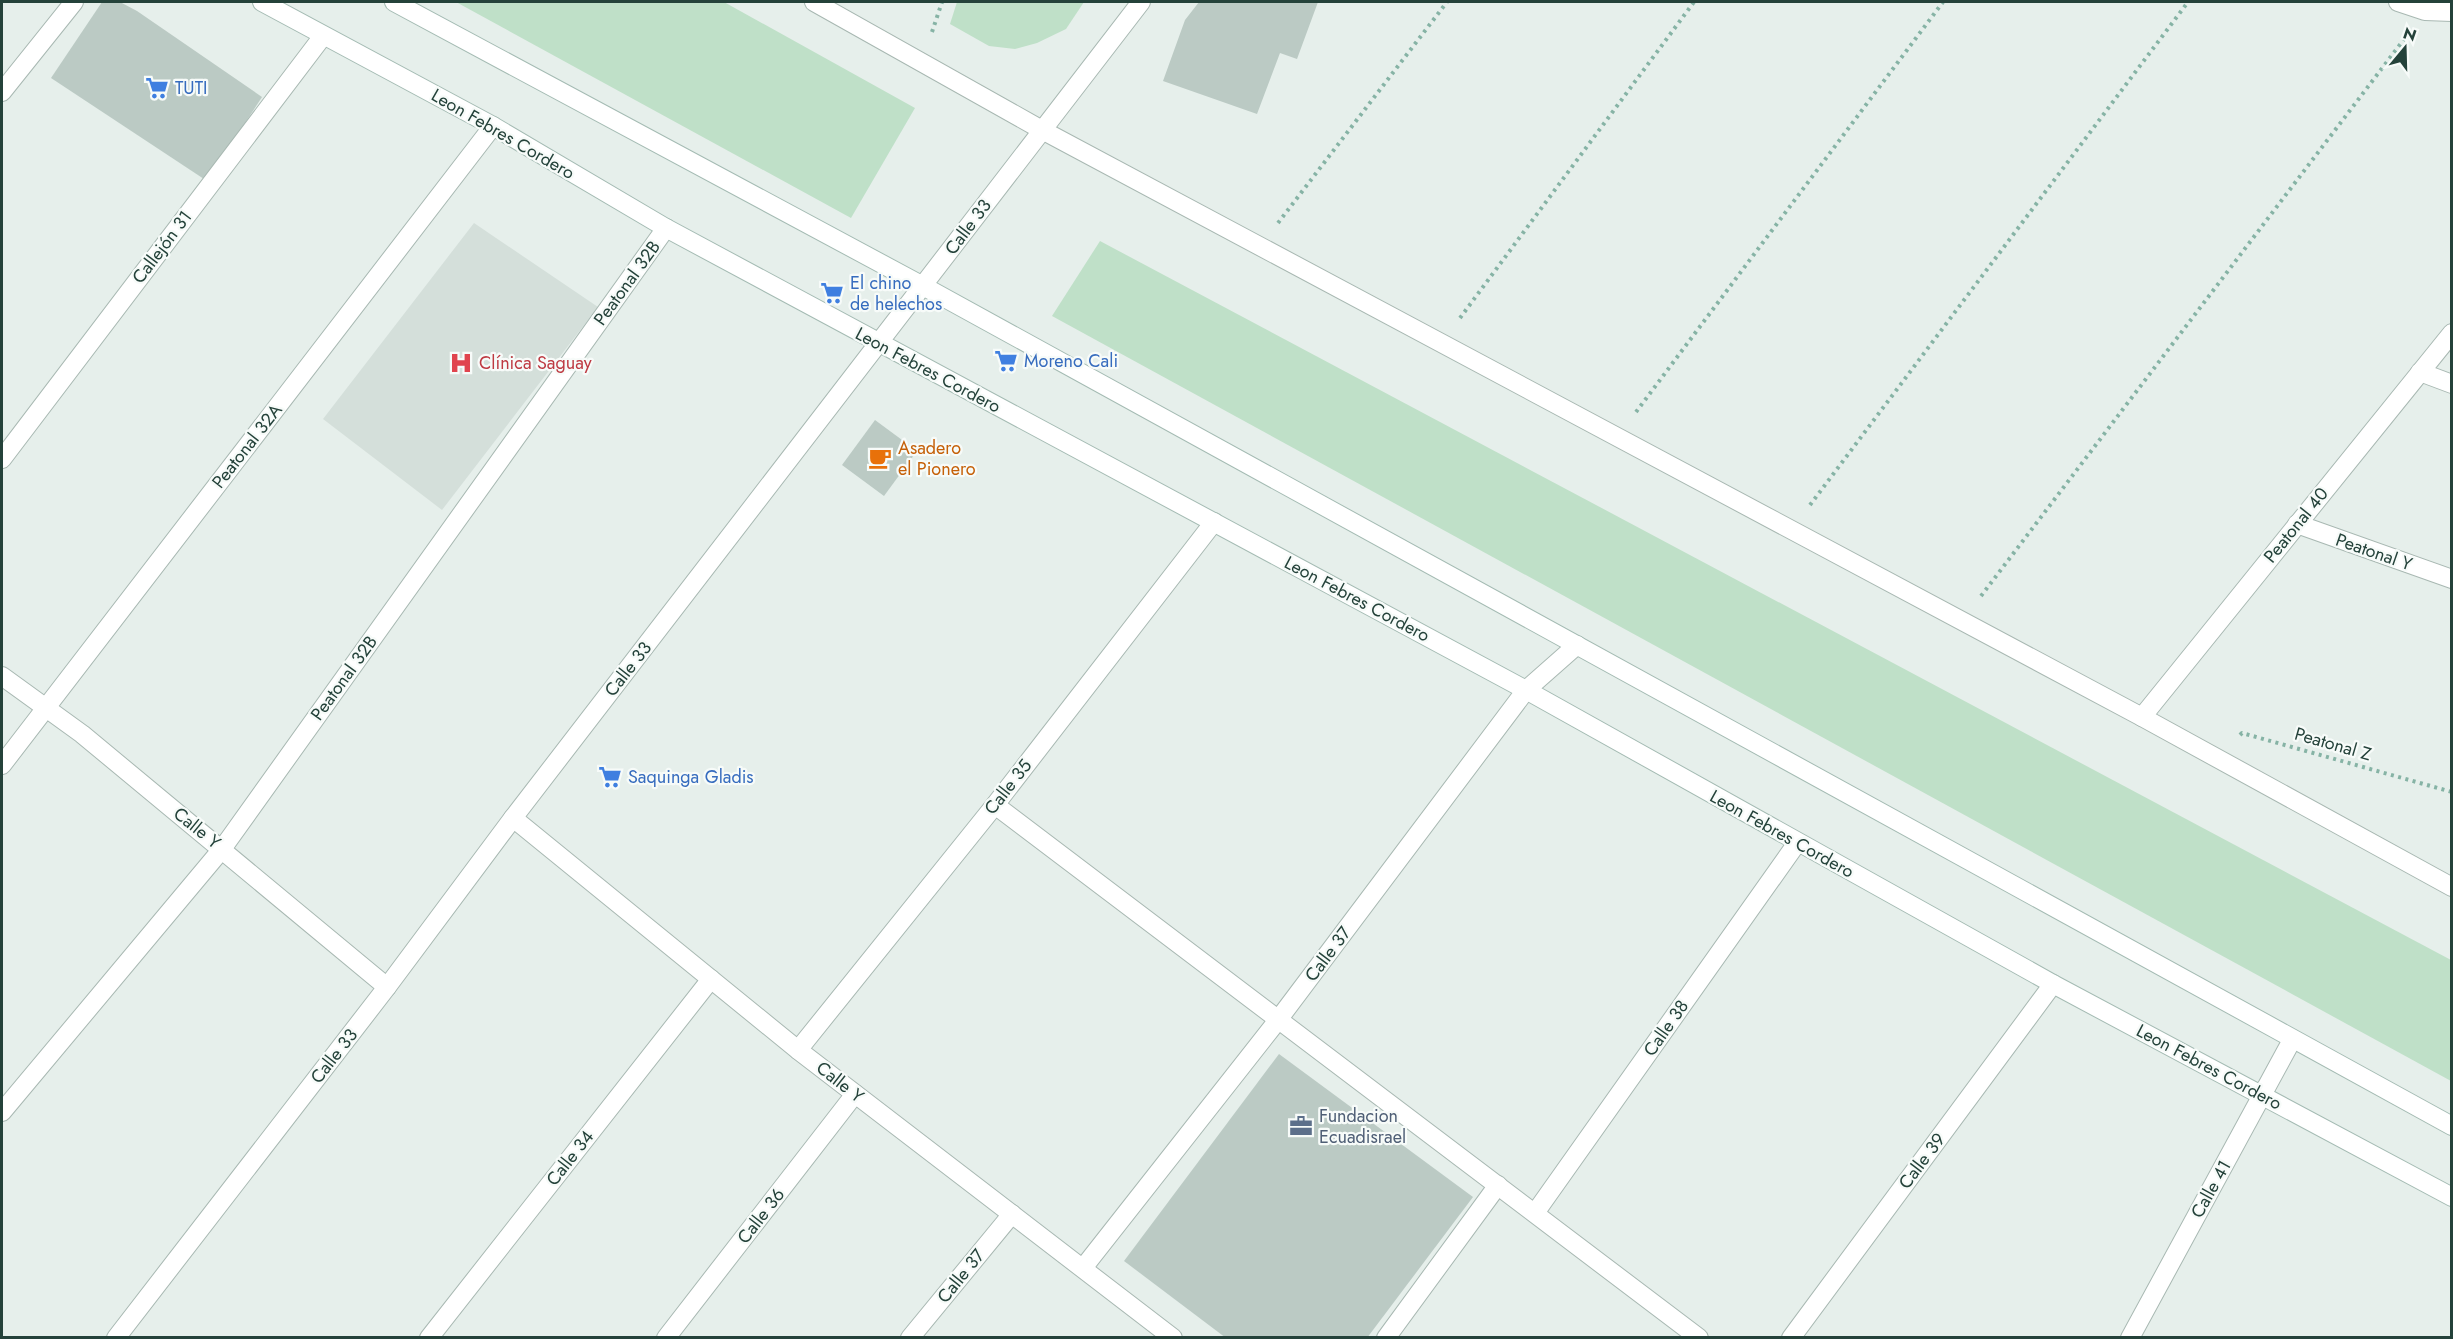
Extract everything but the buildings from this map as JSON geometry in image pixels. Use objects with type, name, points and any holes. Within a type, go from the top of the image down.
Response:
[{"type":"street","points":[[2,92],[74,2]]},
{"type":"street","name":"Leon Febres Cordero","points":[[262,2],[493,126],[666,228],[878,344],[1526,690],[2053,984],[2451,1197]]},
{"type":"street","points":[[394,2],[923,286],[2451,1126]]},
{"type":"street","points":[[814,2],[1042,130],[2142,717],[2451,887]]},
{"type":"street","name":"Calle 33","points":[[116,1338],[1141,2]]},
{"type":"street","points":[[2398,2],[2425,11],[2451,12]]},
{"type":"street","name":"Callejón 31","points":[[2,459],[323,36]]},
{"type":"street","name":"Peatonal 32A","points":[[2,765],[493,126]]},
{"type":"street","name":"Peatonal 32B","points":[[2,1112],[222,849],[666,228]]},
{"type":"street","name":"Peatonal 40","points":[[2142,717],[2451,333]]},
{"type":"street","points":[[2420,372],[2451,384]]},
{"type":"street","name":"Calle 35","points":[[798,1050],[995,805],[1214,522]]},
{"type":"street","name":"Peatonal Y","points":[[2297,524],[2451,579]]},
{"type":"street","name":"Calle 37","points":[[1083,1268],[1278,1020],[1526,690],[1577,645]]},
{"type":"street","name":"Calle Y","points":[[2,676],[82,734],[387,987]]},
{"type":"street","points":[[995,805],[1700,1338]]},
{"type":"street","name":"Calle Y","points":[[513,818],[798,1050],[1173,1338]]},
{"type":"street","name":"Calle 38","points":[[1535,1213],[1797,843]]},
{"type":"street","name":"Calle 34","points":[[429,1338],[711,979]]},
{"type":"street","name":"Calle 39","points":[[1791,1338],[2053,984]]},
{"type":"street","name":"Calle 41","points":[[2130,1338],[2292,1040]]},
{"type":"street","name":"Calle 36","points":[[666,1338],[855,1094]]},
{"type":"street","points":[[1386,1338],[1498,1185]]},
{"type":"street","name":"Calle 37","points":[[910,1338],[1012,1214]]},
{"type":"path","points":[[1261,246],[1447,2]]},
{"type":"path","points":[[1442,342],[1694,2]]},
{"type":"path","points":[[1618,437],[1943,2]]},
{"type":"path","points":[[1791,529],[2188,2]]},
{"type":"path","points":[[1962,621],[2425,11]]},
{"type":"path","name":"Peatonal Z","points":[[2216,758],[2242,732],[2451,792]]},
{"type":"shaded area","name":"Clínica Saguay","points":[[474,223],[598,307],[442,510],[323,419]]},
{"type":"green space","points":[[456,2],[724,2],[915,108],[851,218]]},
{"type":"green space","points":[[957,2],[1084,2],[1066,29],[1037,43],[1015,49],[989,46],[950,24]]},
{"type":"green space","points":[[1100,241],[2451,960],[2451,1081],[1052,316]]},
{"type":"place","name":"TUTI","points":[[157,88]]},
{"type":"place","name":"El chino de helechos","points":[[832,293]]},
{"type":"place","name":"Moreno Cali","points":[[1006,361]]},
{"type":"place","name":"Clínica Saguay","points":[[461,363]]},
{"type":"place","name":"Asadero el Pionero","points":[[880,458]]},
{"type":"place","name":"Saquinga Gladis","points":[[610,777]]},
{"type":"place","name":"Fundacion Ecuadisrael","points":[[1301,1126]]}]
